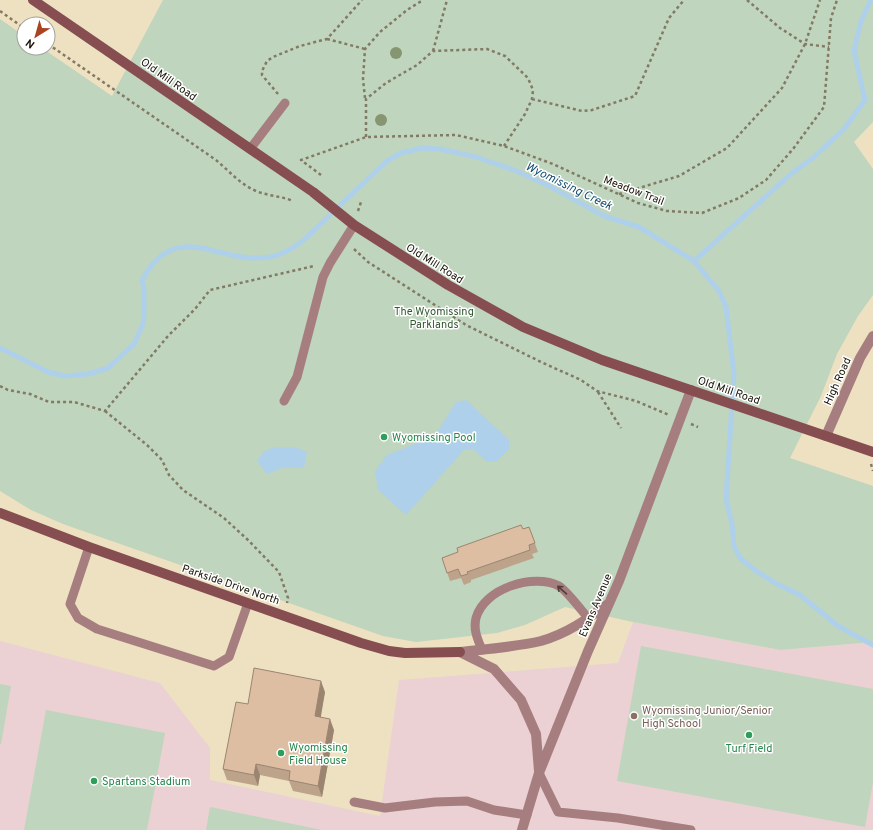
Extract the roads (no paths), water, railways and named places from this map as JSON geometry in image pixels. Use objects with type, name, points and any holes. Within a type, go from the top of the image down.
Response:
[{"type":"street","name":"Old Mill Road","points":[[33,0],[313,192],[351,223],[448,285],[523,327],[602,360],[873,452]]},
{"type":"street","name":"High Road","points":[[826,436],[860,358],[873,336]]},
{"type":"street","name":"Evans Avenue","points":[[522,830],[539,773],[608,604],[619,581],[691,390]]},
{"type":"street","name":"Parkside Drive North","points":[[0,513],[89,547],[361,643],[389,651],[405,653],[460,652],[482,650],[542,640],[572,628],[608,604]]},
{"type":"street","name":"Parkside Drive North","points":[[460,652],[494,669],[521,700],[536,734],[539,773]]},
{"type":"lane","points":[[250,149],[285,103]]},
{"type":"lane","points":[[284,401],[297,377],[323,277],[351,223]]},
{"type":"lane","points":[[89,547],[70,604],[78,618],[97,629],[214,666],[229,657],[248,602]]},
{"type":"lane","points":[[482,650],[475,632],[476,618],[482,605],[497,593],[517,584],[541,580],[561,587],[588,618]]},
{"type":"lane","points":[[539,773],[558,812],[618,818],[690,830]]},
{"type":"lane","points":[[354,802],[385,808],[434,802],[466,801],[494,810],[527,815]]},
{"type":"water","points":[[466,400],[509,440],[509,449],[496,462],[487,462],[473,449],[464,450],[406,515],[378,490],[375,471],[387,455],[432,437],[439,429],[456,402]]},
{"type":"water","points":[[275,447],[295,447],[307,452],[304,468],[282,468],[267,474],[257,461],[264,451]]},
{"type":"waterway","name":"Wyomissing Creek","points":[[694,261],[791,174],[814,157],[844,129],[865,100],[854,51],[861,21],[871,0]]},
{"type":"waterway","name":"Wyomissing Creek","points":[[0,348],[48,372],[64,376],[88,374],[108,368],[134,344],[143,324],[144,288],[142,280],[155,261],[169,251],[184,247],[200,248],[251,258],[270,257],[280,254],[289,250],[306,238],[387,161],[401,153],[422,148],[440,149],[476,157],[514,170],[549,186],[604,216],[639,227],[694,261],[719,291],[726,307],[734,374],[726,499],[732,524],[734,546],[740,558],[756,571],[775,583],[800,595],[838,626],[873,645]]},
{"type":"place","name":"Wyomissing Pool","points":[[384,437]]},
{"type":"place","name":"Wyomissing Junior/Senior High School","points":[[634,716]]},
{"type":"place","name":"Turf Field","points":[[749,735]]},
{"type":"place","name":"Wyomissing Field House","points":[[281,753]]},
{"type":"place","name":"Spartans Stadium","points":[[94,781]]},
{"type":"park label","name":"The Wyomissing Parklands","points":[[434,317]]}]
